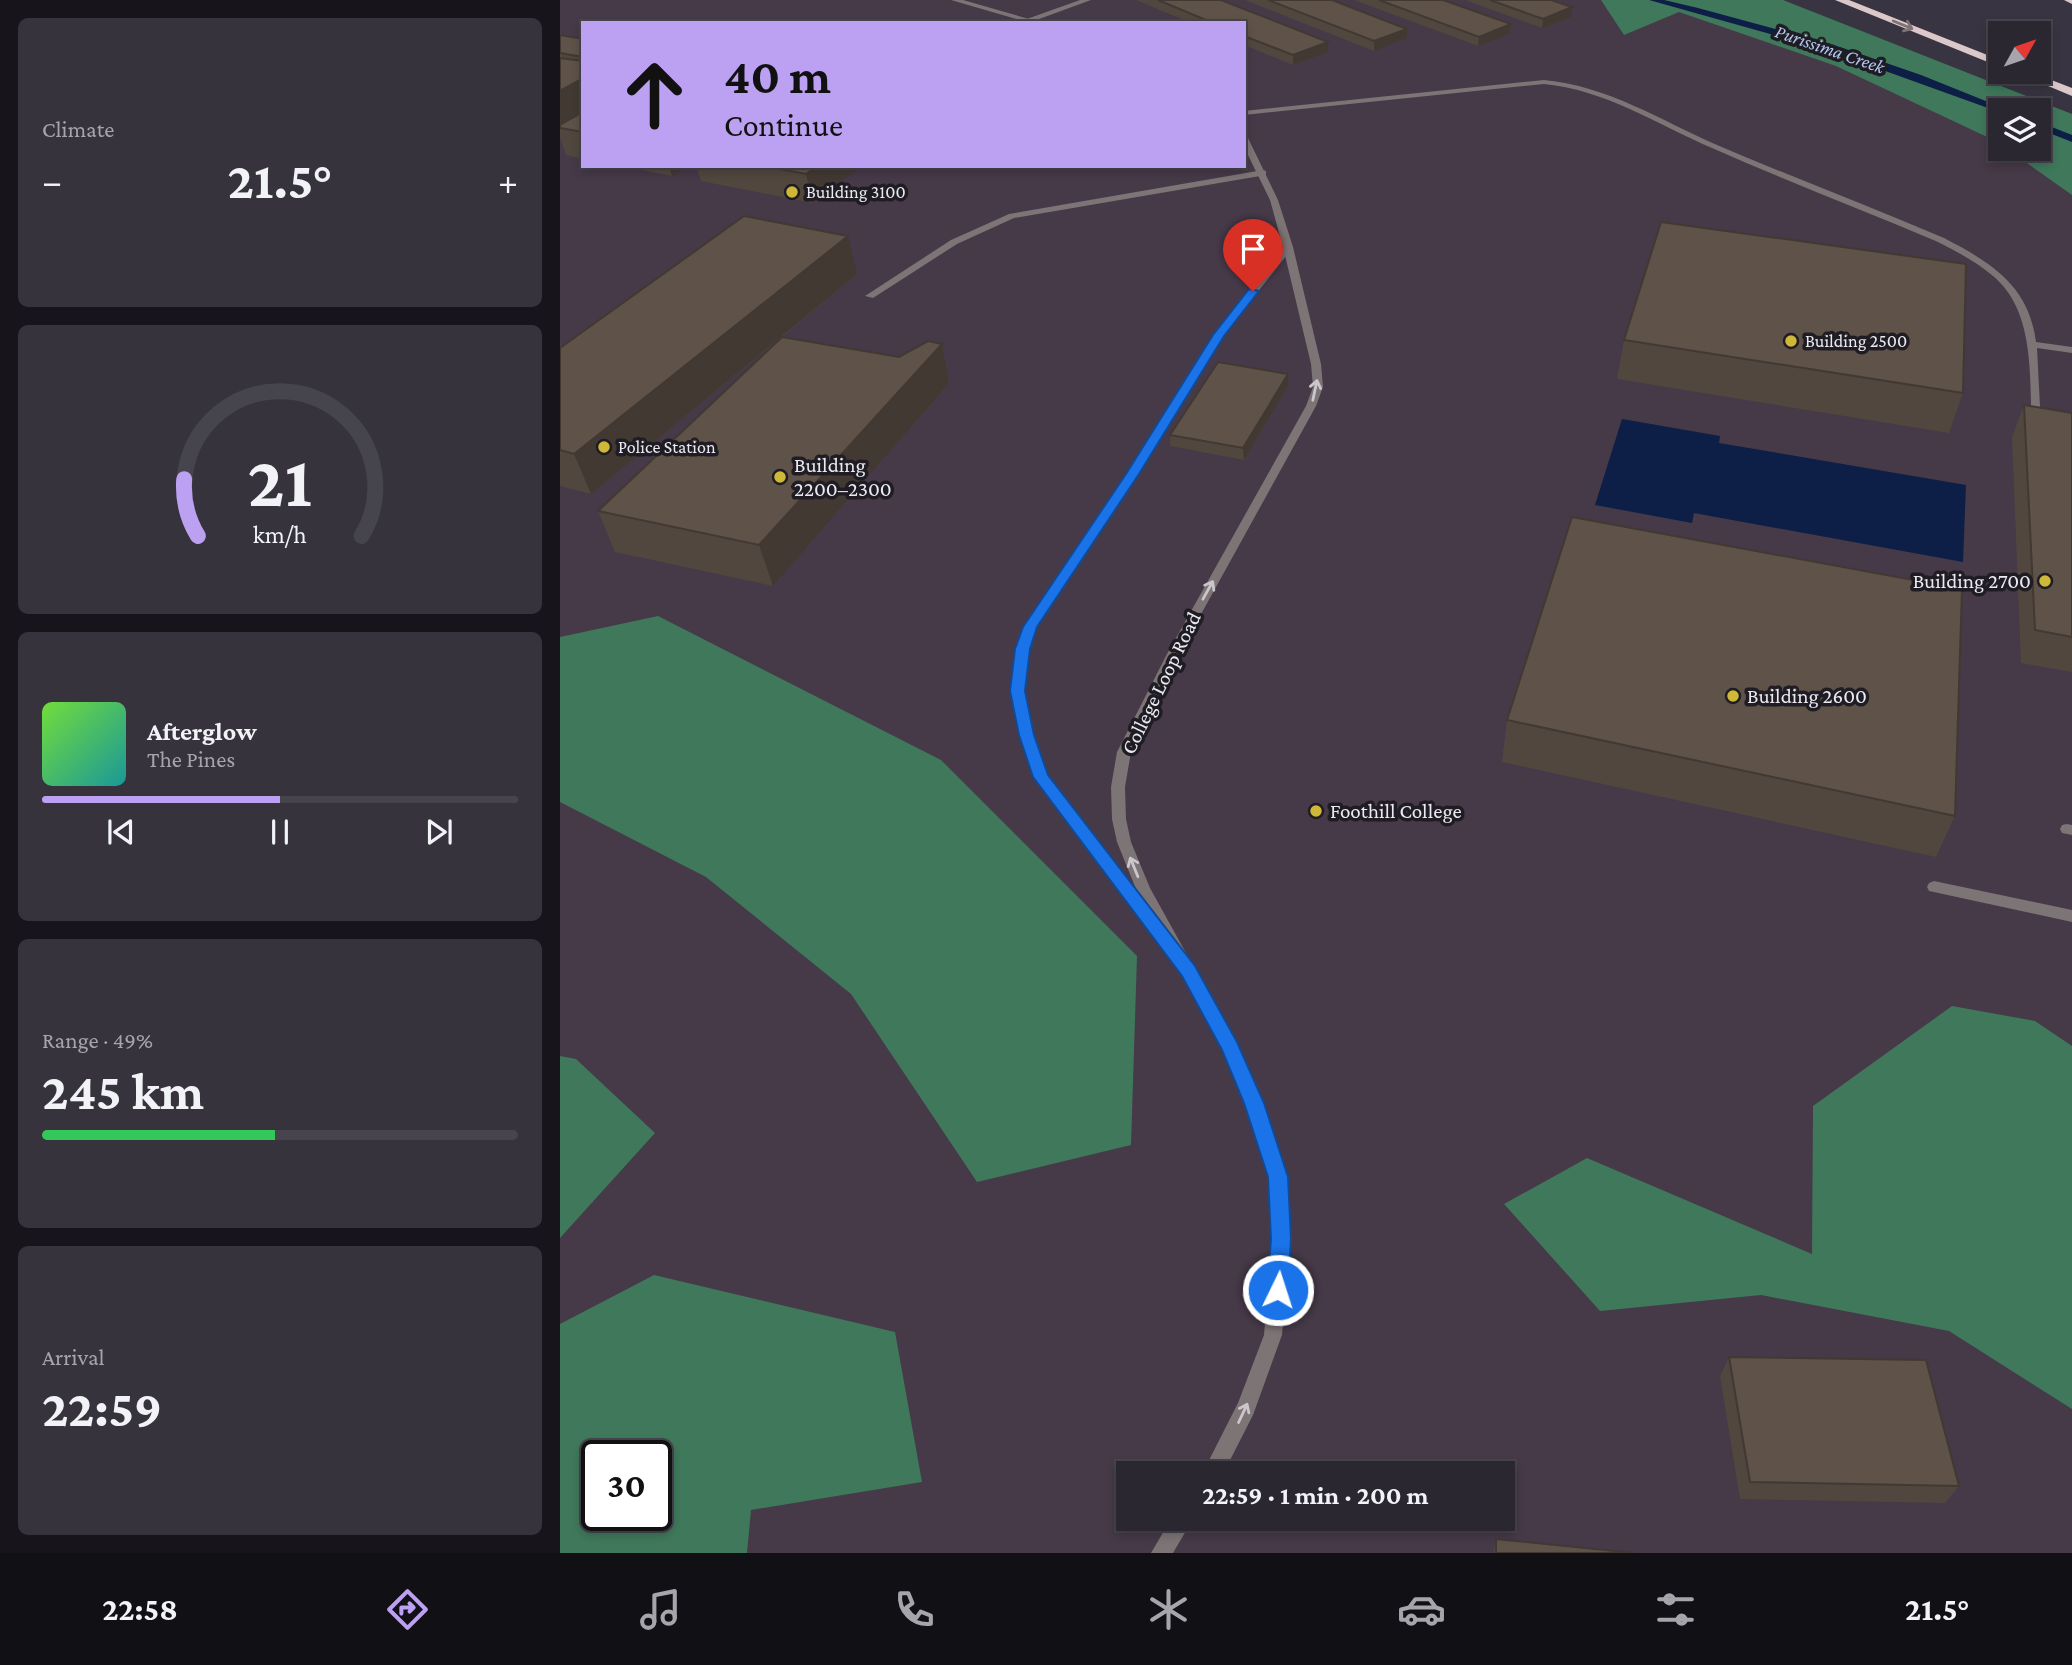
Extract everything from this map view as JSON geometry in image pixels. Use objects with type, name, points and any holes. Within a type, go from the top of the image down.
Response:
[{"type":"highway","points":[[1840,0],[1988,59]]},
{"type":"highway","points":[[2051,84],[2072,92]]},
{"type":"street","points":[[955,0],[1032,21]]},
{"type":"street","points":[[1028,20],[1087,0]]},
{"type":"street","points":[[1246,113],[1544,82],[1573,85],[1601,94],[1714,146],[1974,255],[2000,275],[2019,297],[2028,316],[2038,428]]},
{"type":"street","name":"College Loop Road","points":[[1219,1461],[1246,1408],[1273,1335],[1280,1268],[1278,1177],[1254,1103],[1230,1047],[1143,889],[1124,842],[1119,819],[1118,787],[1124,752],[1173,654],[1311,405],[1318,387],[1316,364],[1288,247],[1263,173],[1246,142]]},
{"type":"street","points":[[870,296],[954,242],[1012,216],[1263,173]]},
{"type":"street","points":[[1189,971],[1041,777],[1027,735],[1017,691],[1022,649],[1030,627],[1132,474],[1219,335],[1288,247]]},
{"type":"street","points":[[2031,345],[2072,350]]},
{"type":"street","points":[[1934,887],[2072,916]]},
{"type":"street","points":[[1161,1553],[1175,1531]]},
{"type":"shaded area","name":"Foothill College","points":[[560,0],[1774,0],[2013,98],[1988,98],[1988,161],[2051,161],[2051,113],[2072,122],[2072,1553],[560,1553]]},
{"type":"green space","points":[[1601,0],[1783,0],[1988,81],[1988,84],[1996,84],[2031,98],[1988,98],[1988,137],[1836,66],[1679,12],[1624,35]]},
{"type":"green space","points":[[2051,106],[2072,114],[2072,195],[2024,161],[2051,161]]},
{"type":"green space","points":[[658,616],[941,760],[1137,956],[1131,1145],[977,1182],[851,994],[706,877],[560,802],[560,637]]},
{"type":"green space","points":[[1952,1006],[2035,1021],[2072,1046],[2072,1409],[1949,1331],[1761,1295],[1600,1311],[1504,1204],[1587,1158],[1812,1254],[1813,1106]]},
{"type":"green space","points":[[560,1056],[576,1059],[655,1133],[560,1238]]},
{"type":"green space","points":[[654,1275],[895,1332],[922,1482],[751,1510],[747,1553],[560,1553],[560,1324]]},
{"type":"water","points":[[1622,419],[1720,436],[1719,443],[1966,485],[1963,562],[1694,513],[1692,523],[1595,505]]},
{"type":"building","points":[[1158,0],[1221,0],[1328,42],[1293,55],[1246,37],[1246,21],[1208,21]]},
{"type":"building","points":[[1268,0],[1332,0],[1407,29],[1374,41]]},
{"type":"building","points":[[1379,0],[1443,0],[1511,24],[1479,37]]},
{"type":"building","points":[[1490,0],[1551,0],[1572,7],[1543,19]]},
{"type":"building","points":[[560,35],[581,39],[581,57],[560,53]]},
{"type":"building","points":[[560,58],[581,61],[581,79],[560,91]]},
{"type":"building","points":[[581,113],[581,132],[560,128],[560,125]]},
{"type":"building","points":[[774,168],[814,168],[806,174]]},
{"type":"building","points":[[744,216],[848,236],[574,454],[560,450],[560,348]]},
{"type":"building","name":"Building 2500","points":[[1661,222],[1966,264],[1963,393],[1624,340]]},
{"type":"building","points":[[782,337],[899,357],[928,341],[942,344],[759,545],[598,511]]},
{"type":"building","points":[[1218,362],[1288,374],[1243,448],[1170,435]]},
{"type":"building","name":"Building 2700","points":[[2024,405],[2072,413],[2072,637],[2035,630]]},
{"type":"building","name":"Building 2600","points":[[1572,517],[1962,589],[1955,816],[1507,720]]},
{"type":"building","points":[[1729,1357],[1926,1360],[1959,1486],[1750,1482]]},
{"type":"building","points":[[1496,1539],[1634,1553],[1496,1553]]},
{"type":"waterway","name":"Purissima Creek","points":[[1653,0],[1831,48],[1988,104]]},
{"type":"waterway","name":"Purissima Creek","points":[[2051,130],[2072,139]]},
{"type":"place","name":"Building 3100","points":[[792,192]]},
{"type":"place","name":"Building 2500","points":[[1791,341]]},
{"type":"place","name":"Police Station","points":[[604,447]]},
{"type":"place","name":"Building 2200–2300","points":[[780,477]]},
{"type":"place","name":"Building 2700","points":[[2045,581]]},
{"type":"place","name":"Building 2600","points":[[1733,696]]},
{"type":"place","name":"Foothill College","points":[[1316,811]]},
{"type":"route","points":[[1253,291],[1219,335],[1132,474],[1030,627],[1022,649],[1017,691],[1027,735],[1041,777],[1189,971],[1230,1047],[1254,1103],[1278,1177],[1281,1239],[1278,1290]]}]
